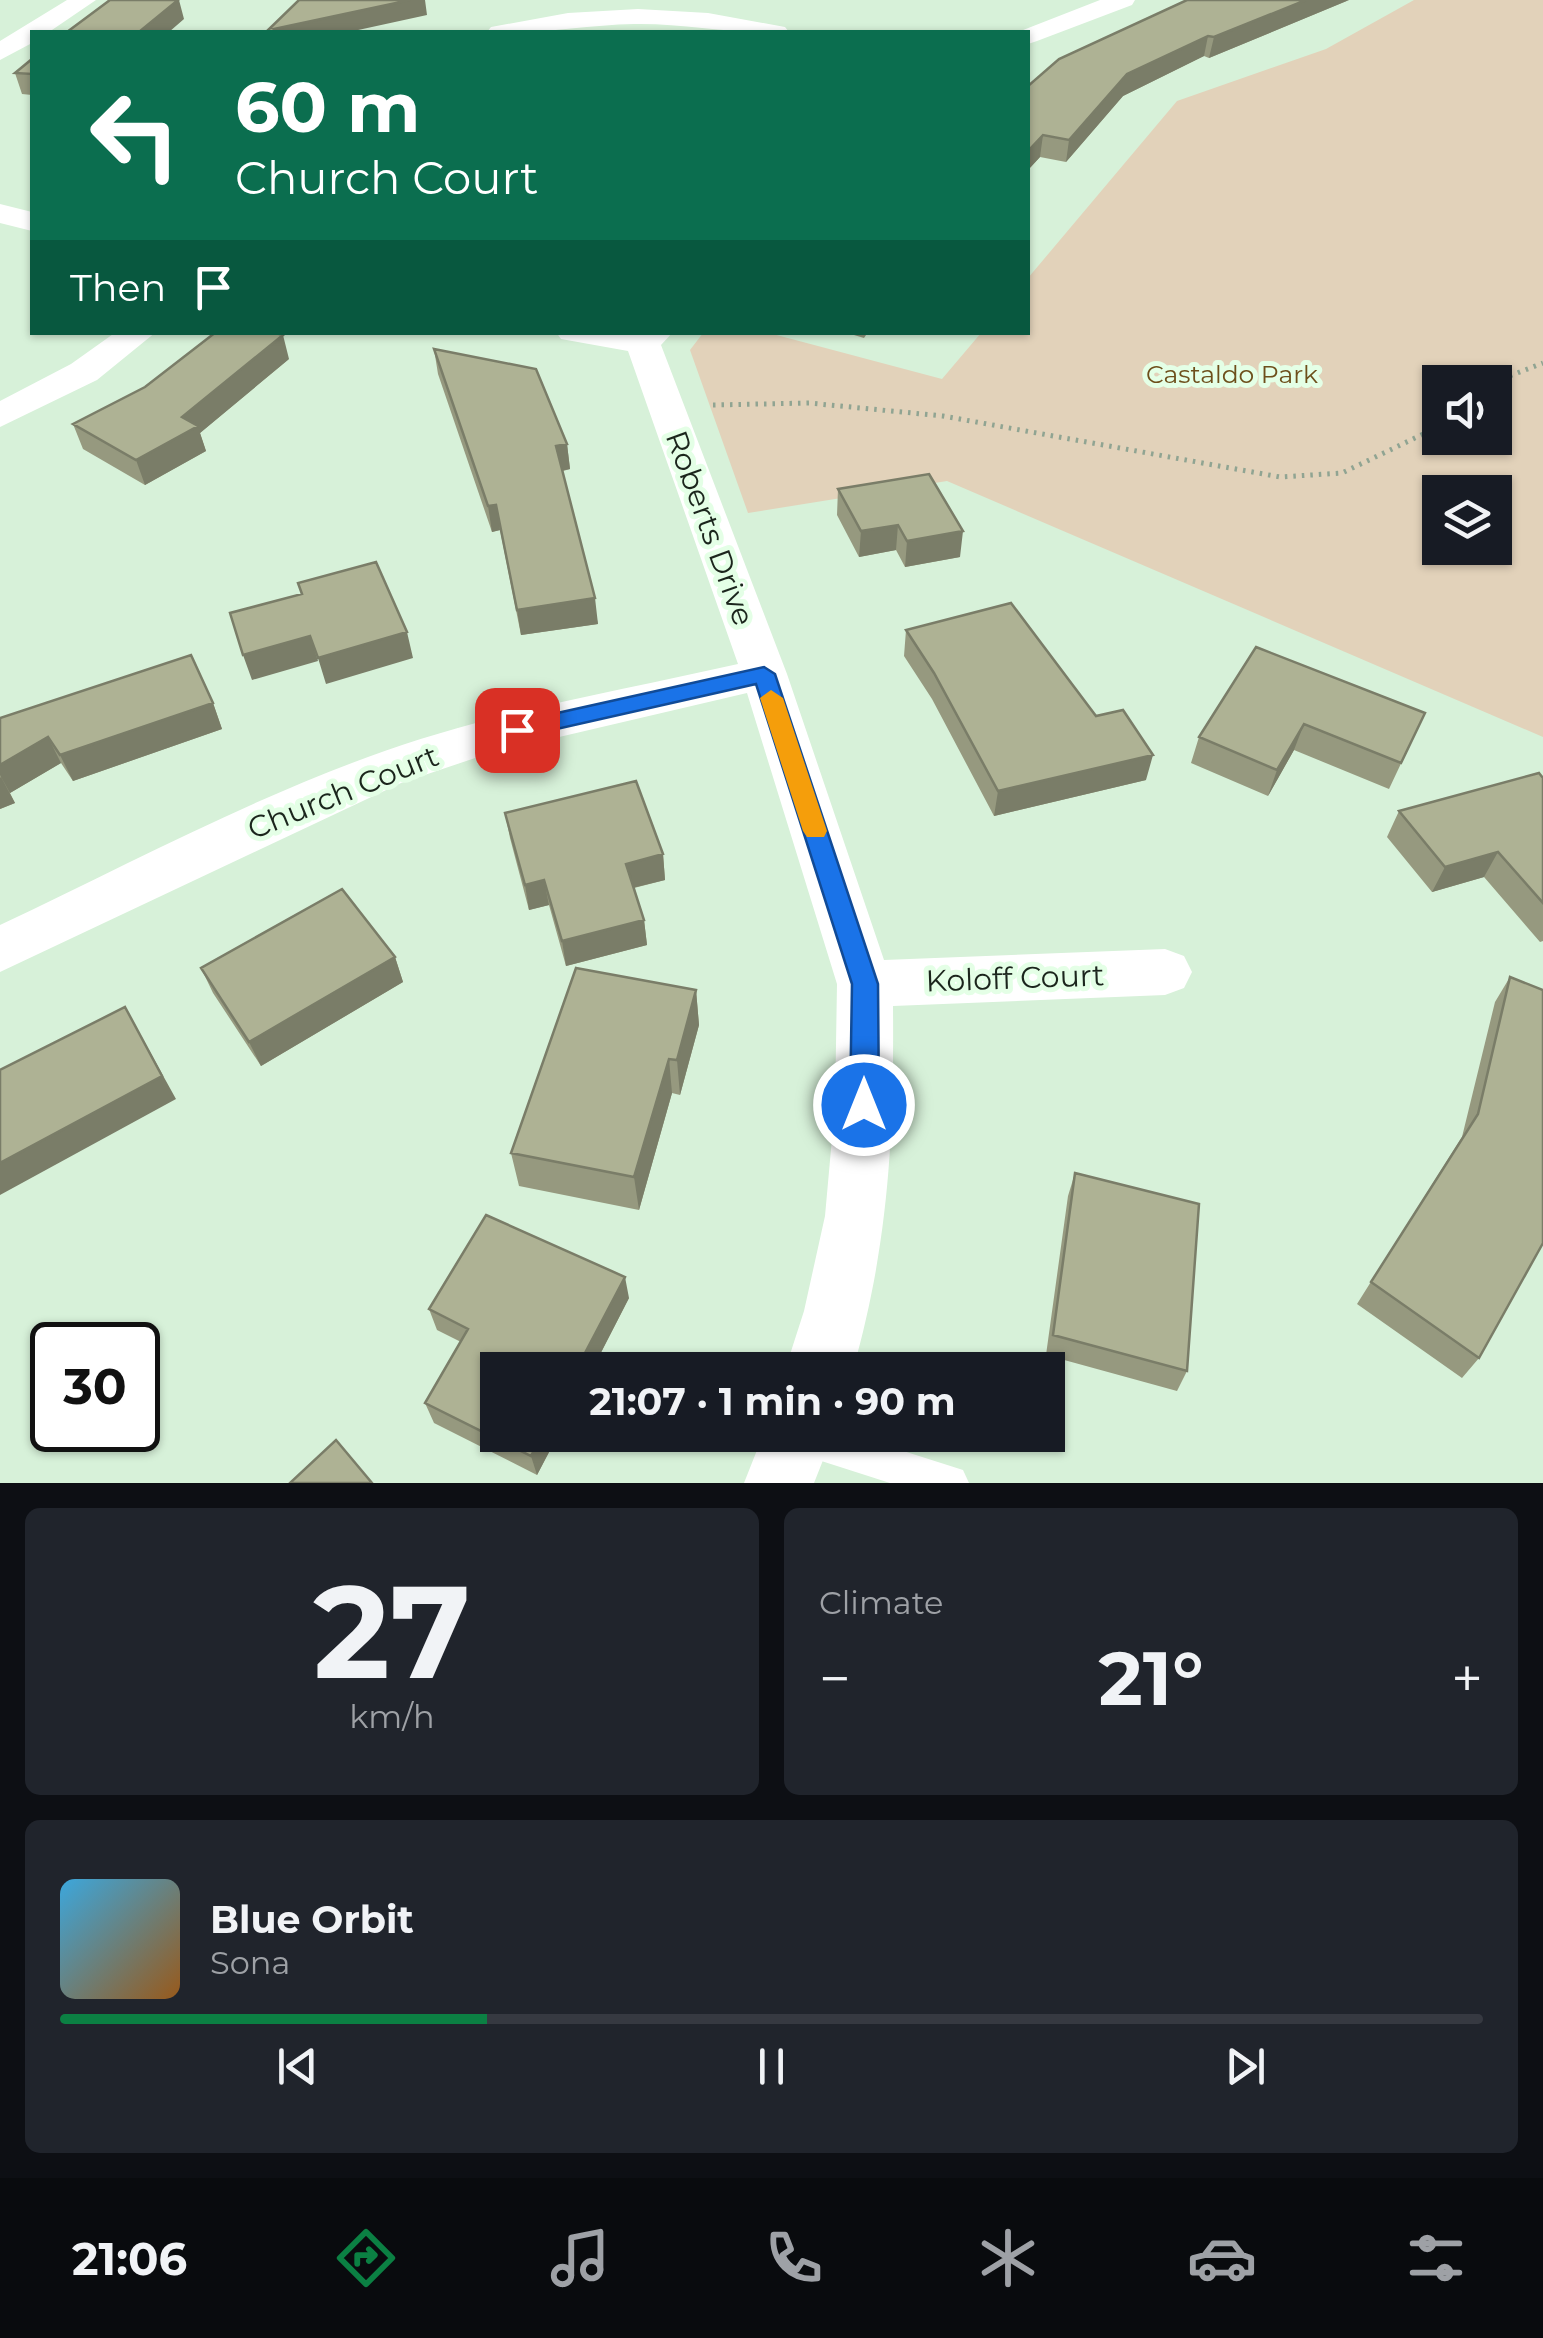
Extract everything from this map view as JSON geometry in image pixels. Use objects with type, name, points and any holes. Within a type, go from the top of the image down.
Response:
[{"type":"street","points":[[31,30],[84,0]]},
{"type":"street","points":[[1030,35],[1123,0]]},
{"type":"street","points":[[516,30],[624,16],[730,23],[766,30]]},
{"type":"street","points":[[4,45],[30,30]]},
{"type":"street","points":[[0,212],[30,221]]},
{"type":"street","points":[[0,416],[84,372],[135,335]]},
{"type":"street","points":[[611,335],[649,338]]},
{"type":"street","name":"Roberts Drive","points":[[649,338],[667,408],[764,674],[865,984],[864,1105],[856,1216],[824,1352]]},
{"type":"street","name":"Church Court","points":[[0,950],[282,814],[384,770],[482,738],[764,674]]},
{"type":"street","name":"Koloff Court","points":[[865,984],[1165,972]]},
{"type":"street","points":[[779,1483],[792,1452]]},
{"type":"lane","points":[[850,1452],[950,1483]]},
{"type":"path","points":[[1512,375],[1543,363]]},
{"type":"path","points":[[667,408],[809,404],[943,416],[1280,477],[1342,473],[1422,435]]},
{"type":"green space","name":"Castaldo Park","points":[[1414,0],[1543,0],[1543,737],[947,481],[748,513],[690,350],[701,335],[777,335],[942,379],[979,335],[1030,335],[1030,276],[1177,101],[1326,49]]},
{"type":"building","points":[[110,0],[178,0],[141,30],[70,30]]},
{"type":"building","points":[[299,0],[410,0],[276,30],[268,30]]},
{"type":"building","points":[[1187,0],[1306,0],[1214,37],[1208,36],[1127,74],[1069,140],[1043,135],[1030,149],[1030,84],[1059,59]]},
{"type":"building","points":[[30,61],[30,74],[15,73]]},
{"type":"building","points":[[212,335],[283,335],[182,417],[198,426],[136,460],[73,424],[145,387]]},
{"type":"building","points":[[434,349],[536,369],[567,444],[556,446],[595,598],[517,610],[496,505],[488,506]]},
{"type":"building","points":[[929,474],[963,531],[907,541],[898,525],[861,531],[838,489]]},
{"type":"building","points":[[376,562],[407,632],[318,658],[310,636],[243,655],[230,613],[302,594],[298,583]]},
{"type":"building","points":[[1011,603],[1096,716],[1123,710],[1153,755],[998,791],[906,630]]},
{"type":"building","points":[[1256,647],[1425,713],[1401,763],[1304,724],[1277,770],[1199,737]]},
{"type":"building","points":[[191,655],[213,703],[60,755],[48,737],[0,765],[0,718]]},
{"type":"building","points":[[1539,773],[1543,778],[1543,903],[1498,852],[1445,867],[1399,811]]},
{"type":"building","points":[[636,781],[663,854],[626,864],[644,920],[562,941],[544,880],[525,885],[505,813]]},
{"type":"building","points":[[342,889],[395,957],[249,1042],[201,968]]},
{"type":"building","points":[[576,968],[696,990],[677,1060],[669,1059],[634,1177],[511,1153]]},
{"type":"building","points":[[1510,977],[1543,990],[1543,1243],[1479,1358],[1371,1282],[1478,1114]]},
{"type":"building","points":[[125,1007],[162,1076],[0,1163],[0,1070]]},
{"type":"building","points":[[1075,1173],[1199,1204],[1187,1371],[1053,1335]]},
{"type":"building","points":[[486,1215],[625,1277],[585,1352],[480,1352],[480,1430],[425,1403],[468,1329],[429,1309]]},
{"type":"building","points":[[336,1440],[372,1483],[290,1483]]},
{"type":"slow traffic","points":[[771,698],[815,831]]},
{"type":"route","points":[[517,730],[764,674],[865,984],[864,1105]]}]
